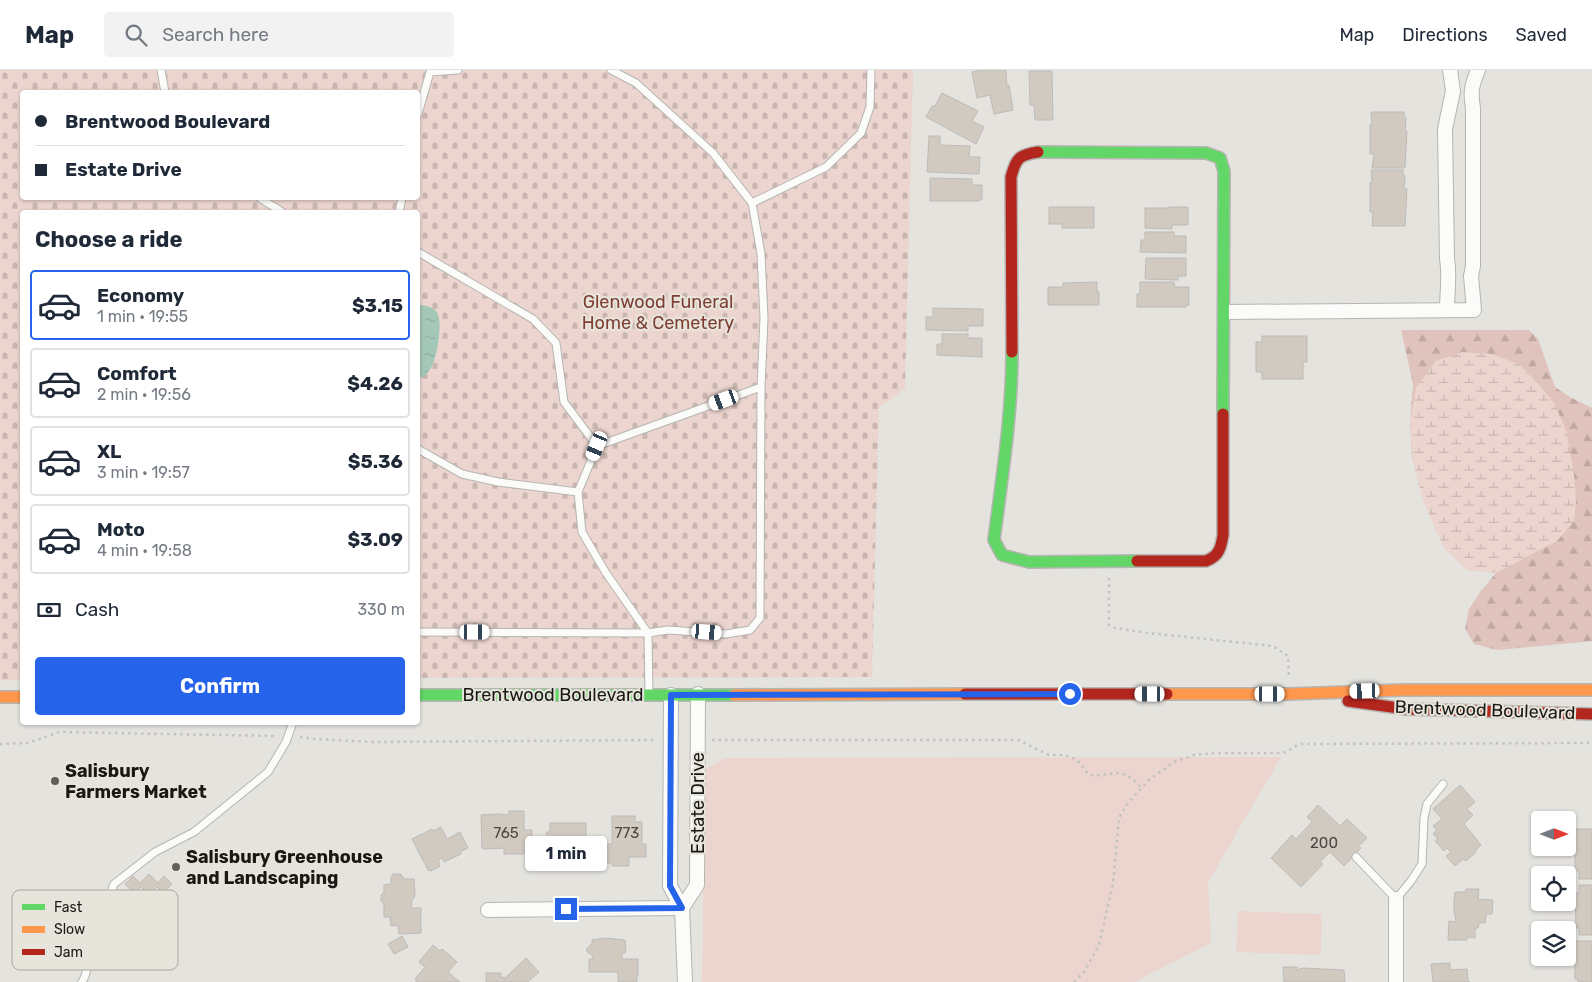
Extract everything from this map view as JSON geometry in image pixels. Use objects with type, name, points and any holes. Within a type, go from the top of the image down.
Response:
[{"type":"street","points":[[1447,310],[1449,269],[1447,259],[1445,129],[1453,91],[1450,70]]},
{"type":"street","points":[[1225,312],[1474,310],[1471,276],[1473,266],[1473,108],[1470,94],[1478,70]]},
{"type":"street","points":[[1038,152],[1206,153],[1220,158],[1224,171],[1225,312],[1224,535],[1221,550],[1215,558],[1206,561],[1029,562],[1002,555],[994,540],[1012,387],[1011,178],[1015,162],[1024,154],[1038,152]]},
{"type":"street","name":"Brentwood Boulevard","points":[[420,695],[1289,694],[1403,690],[1592,690]]},
{"type":"street","name":"Estate Drive","points":[[682,908],[698,885],[698,694]]},
{"type":"street","name":"Brentwood Boulevard","points":[[1289,694],[1406,709],[1592,714]]},
{"type":"street","name":"Estate Drive","points":[[671,695],[670,886],[682,908],[685,982]]},
{"type":"street","points":[[0,697],[20,697]]},
{"type":"street","points":[[1396,899],[1396,982]]},
{"type":"street","points":[[488,910],[682,908]]},
{"type":"lane","points":[[161,70],[165,90]]},
{"type":"lane","points":[[420,106],[429,71],[458,70]]},
{"type":"lane","points":[[420,632],[648,633],[668,630],[726,634],[750,630],[760,618],[761,388],[764,318],[761,254],[752,203],[706,146],[636,82],[611,70]]},
{"type":"lane","points":[[752,203],[826,167],[861,133],[870,107],[871,70]]},
{"type":"lane","points":[[263,200],[279,210]]},
{"type":"lane","points":[[420,253],[533,319],[556,343],[564,402],[597,446]]},
{"type":"lane","points":[[649,694],[648,633],[606,572],[582,532],[578,492],[597,446],[761,388]]},
{"type":"lane","points":[[420,450],[462,474],[498,482],[578,492]]},
{"type":"lane","points":[[112,890],[114,884],[155,852],[194,832],[268,772],[286,742],[292,725]]},
{"type":"lane","points":[[1356,857],[1396,899],[1422,864],[1424,818],[1427,804],[1443,784]]},
{"type":"lane","points":[[82,982],[87,970]]},
{"type":"path","points":[[1109,561],[1109,625],[1115,628],[1148,633],[1273,646],[1288,656],[1289,694]]},
{"type":"path","points":[[0,744],[28,743],[59,732],[289,735],[315,739],[373,742],[671,740]]},
{"type":"path","points":[[698,739],[1018,740],[1049,755],[1065,756],[1077,760],[1088,774],[1094,776],[1117,773],[1127,776],[1141,788]]},
{"type":"path","points":[[1074,982],[1084,972],[1099,946],[1113,884],[1119,818],[1128,803],[1141,788],[1174,762],[1194,755],[1215,753],[1282,753],[1301,744],[1592,743]]},
{"type":"green space","name":"Glenwood Funeral Home & Cemetery","points":[[0,70],[913,70],[905,388],[879,408],[872,677],[420,678],[420,210],[20,210],[20,680],[0,680]]},
{"type":"green space","points":[[1401,330],[1529,330],[1538,339],[1555,387],[1592,408],[1592,641],[1497,650],[1474,644],[1465,629],[1469,609],[1496,573],[1467,570],[1443,546],[1412,457],[1410,422],[1413,384]]},
{"type":"green space","points":[[1462,352],[1492,354],[1519,364],[1542,388],[1555,405],[1566,430],[1574,474],[1576,502],[1574,521],[1557,541],[1496,573],[1467,570],[1443,546],[1423,501],[1413,461],[1410,422],[1416,388],[1436,361]]},
{"type":"green space","points":[[1281,757],[1208,882],[1211,943],[1134,982],[702,982],[705,770],[724,758]]},
{"type":"green space","points":[[1238,911],[1322,914],[1321,955],[1236,952]]},
{"type":"water","points":[[420,305],[427,306],[436,311],[440,330],[433,363],[424,377],[420,378]]},
{"type":"building","points":[[1006,70],[1007,86],[1009,85],[1013,110],[994,114],[990,95],[977,98],[972,72]]},
{"type":"building","points":[[1029,71],[1052,71],[1053,120],[1035,120],[1034,105],[1030,105]]},
{"type":"building","points":[[942,93],[978,111],[972,121],[984,127],[976,144],[926,117]]},
{"type":"building","points":[[1371,112],[1404,112],[1404,117],[1406,118],[1405,131],[1407,131],[1405,168],[1372,168],[1374,154],[1370,154]]},
{"type":"building","points":[[929,136],[940,136],[940,145],[970,146],[969,157],[980,157],[979,174],[927,172]]},
{"type":"building","points":[[1371,170],[1403,170],[1403,175],[1405,176],[1404,189],[1407,189],[1405,226],[1372,226],[1373,212],[1370,212]]},
{"type":"building","points":[[930,178],[972,179],[972,185],[982,185],[982,199],[980,201],[930,201]]},
{"type":"building","points":[[1049,207],[1094,207],[1094,228],[1062,228],[1062,224],[1049,224]]},
{"type":"building","points":[[1188,207],[1188,225],[1172,225],[1172,229],[1145,228],[1145,208]]},
{"type":"building","points":[[1145,232],[1174,232],[1174,236],[1186,236],[1186,253],[1140,252],[1141,240],[1145,240]]},
{"type":"building","points":[[1146,258],[1186,258],[1186,276],[1178,276],[1178,280],[1145,279]]},
{"type":"building","points":[[1097,282],[1099,305],[1048,305],[1048,287],[1063,287],[1063,283]]},
{"type":"building","points":[[1140,282],[1174,282],[1175,287],[1189,287],[1189,305],[1186,305],[1186,307],[1137,307],[1137,294],[1140,294]]},
{"type":"building","points":[[933,308],[983,309],[983,326],[968,326],[968,331],[926,330],[926,317],[933,317]]},
{"type":"building","points":[[942,334],[968,334],[968,338],[982,338],[982,357],[937,355],[937,344],[942,344]]},
{"type":"building","points":[[1262,336],[1307,336],[1307,362],[1303,362],[1303,379],[1262,379],[1262,372],[1256,372],[1256,342],[1262,342]]},
{"type":"building","points":[[1460,785],[1475,802],[1467,809],[1473,815],[1464,824],[1481,845],[1466,861],[1463,859],[1455,866],[1446,856],[1451,852],[1447,848],[1444,851],[1435,841],[1438,839],[1433,834],[1437,830],[1433,826],[1442,819],[1433,809]]},
{"type":"building","points":[[1318,805],[1340,826],[1347,819],[1367,838],[1359,846],[1361,848],[1344,866],[1330,852],[1320,862],[1323,864],[1301,887],[1271,858],[1292,835],[1296,839],[1312,822],[1307,817]]},
{"type":"building","points":[[509,811],[524,811],[524,830],[532,830],[532,851],[524,851],[524,854],[504,854],[504,848],[482,848],[481,815],[509,815]]},
{"type":"building","points":[[612,816],[635,816],[635,822],[642,822],[642,844],[646,844],[646,857],[629,857],[629,866],[612,866],[612,863],[604,863],[604,844],[612,844]]},
{"type":"building","points":[[550,823],[586,823],[586,845],[589,845],[589,866],[559,866],[559,857],[551,859],[548,856],[546,833],[550,831]]},
{"type":"building","points":[[441,827],[447,839],[460,832],[468,848],[460,852],[461,854],[444,862],[442,858],[438,860],[439,867],[431,871],[428,870],[412,839],[432,829],[433,831]]},
{"type":"building","points":[[1576,829],[1592,829],[1592,879],[1579,879],[1579,871],[1576,870],[1575,866]]},
{"type":"building","points":[[149,874],[158,883],[164,876],[172,884],[166,890],[160,890],[157,887],[154,890],[144,890],[141,887],[138,890],[131,890],[125,884],[133,876],[140,883]]},
{"type":"building","points":[[393,874],[401,874],[404,879],[414,879],[415,896],[412,900],[411,908],[421,908],[421,933],[399,934],[398,925],[391,926],[391,917],[384,917],[384,904],[381,901],[381,895],[384,892],[384,885],[391,884]]},
{"type":"building","points":[[1579,885],[1592,885],[1592,935],[1579,935],[1579,928],[1576,928],[1576,893],[1579,893]]},
{"type":"building","points":[[1466,889],[1479,889],[1478,899],[1493,900],[1492,914],[1486,914],[1485,923],[1479,923],[1478,928],[1475,928],[1475,938],[1467,937],[1467,940],[1448,940],[1449,921],[1456,922],[1456,914],[1454,913],[1455,892],[1466,892]]},
{"type":"building","points":[[402,936],[408,947],[394,954],[388,944]]},
{"type":"building","points":[[605,938],[625,940],[626,950],[625,953],[622,953],[622,959],[638,959],[637,982],[618,982],[618,972],[589,972],[589,959],[593,959],[592,955],[587,952],[587,948],[592,944],[592,940]]},
{"type":"building","points":[[1576,941],[1592,941],[1592,982],[1578,982],[1578,979],[1575,979]]},
{"type":"building","points":[[433,945],[440,951],[442,949],[457,962],[448,972],[460,982],[415,982],[417,980],[415,979],[425,967],[419,962]]},
{"type":"building","points":[[526,958],[539,972],[528,982],[486,982],[486,973],[501,973],[501,977],[505,978]]},
{"type":"building","points":[[1450,963],[1450,970],[1467,969],[1468,981],[1470,982],[1433,982],[1431,964]]},
{"type":"building","points":[[1283,967],[1297,967],[1297,970],[1303,968],[1344,970],[1345,982],[1284,982]]},
{"type":"traffic: fast","points":[[1038,152],[1206,153],[1220,158],[1224,171],[1223,414]]},
{"type":"traffic: fast","points":[[1012,352],[1008,423],[994,540],[1002,555],[1029,562],[1137,561]]},
{"type":"traffic: fast","points":[[420,695],[734,695]]},
{"type":"traffic: slow","points":[[1167,694],[1289,694],[1403,690],[1592,690]]},
{"type":"traffic: slow","points":[[734,695],[965,694]]},
{"type":"traffic: slow","points":[[0,697],[20,697]]},
{"type":"traffic: jam","points":[[1012,352],[1011,177],[1019,158],[1026,154],[1038,152]]},
{"type":"traffic: jam","points":[[1137,561],[1206,561],[1214,557],[1219,551],[1223,535],[1223,414]]},
{"type":"traffic: jam","points":[[965,694],[1167,694]]},
{"type":"traffic: jam","points":[[1348,701],[1406,709],[1592,714]]},
{"type":"place","name":"Salisbury Farmers Market","points":[[55,781]]},
{"type":"place","name":"Salisbury Greenhouse and Landscaping","points":[[176,867]]},
{"type":"route","points":[[566,909],[682,908],[670,886],[671,695],[1070,694]]}]
